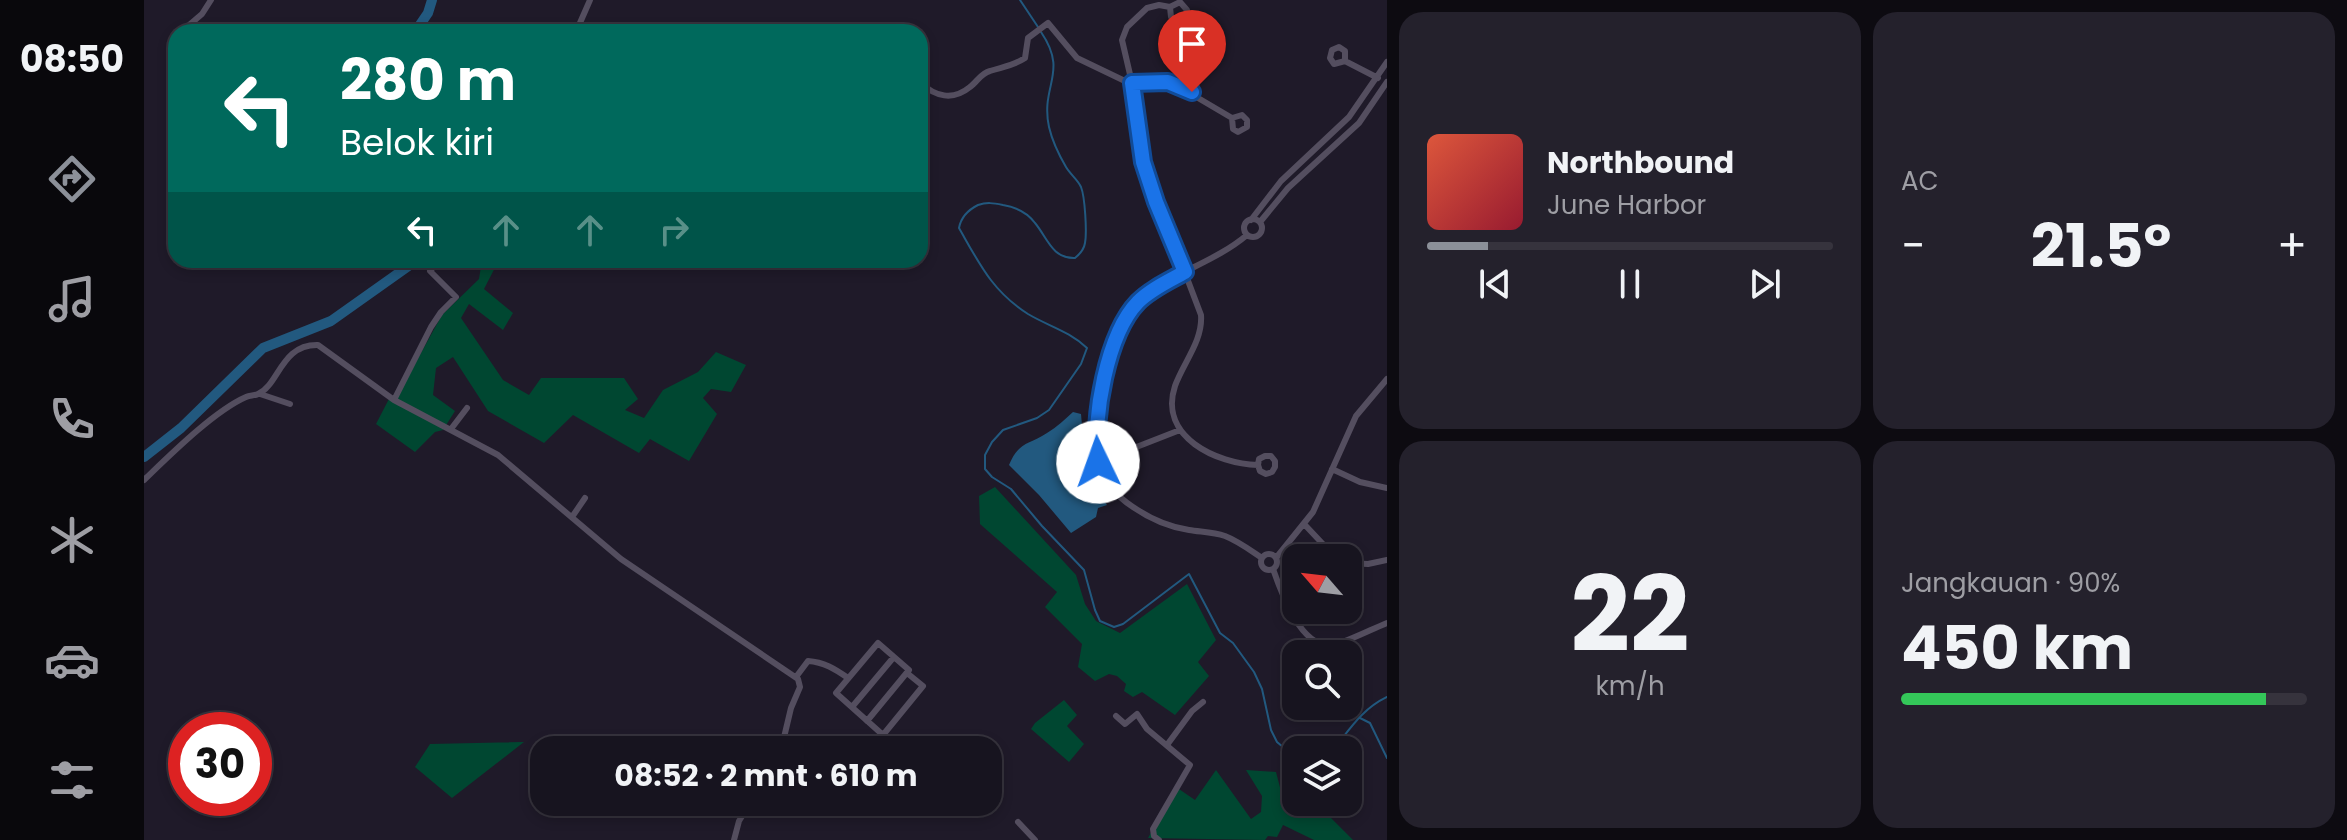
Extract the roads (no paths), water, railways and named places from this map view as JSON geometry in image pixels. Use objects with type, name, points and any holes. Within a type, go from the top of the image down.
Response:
[{"type":"street","points":[[190,24],[211,0]]},
{"type":"street","points":[[580,24],[590,0]]},
{"type":"street","points":[[1170,7],[1159,5],[1147,8],[1134,18],[1124,33],[1123,48],[1132,83],[1143,162],[1156,202],[1197,300],[1202,323],[1175,387],[1173,407],[1180,430],[1193,444],[1210,455],[1234,463],[1258,465]]},
{"type":"street","points":[[929,90],[941,96],[954,95],[967,89],[985,73],[1021,61],[1025,58],[1028,38],[1044,24],[1051,24],[1077,58],[1132,83],[1176,85],[1232,118]]},
{"type":"street","points":[[1345,61],[1378,78]]},
{"type":"street","points":[[1247,235],[1245,224],[1281,181],[1328,139],[1363,99],[1387,62]]},
{"type":"street","points":[[1260,222],[1288,188],[1348,134],[1387,82]]},
{"type":"street","points":[[1363,99],[1372,105]]},
{"type":"street","points":[[1251,220],[1260,222]]},
{"type":"street","points":[[1260,222],[1262,227],[1258,237],[1247,235],[1218,256],[1144,297],[1122,324],[1097,412],[1095,439],[1098,462],[1108,483],[1134,508],[1176,528],[1225,536],[1262,558],[1264,569],[1273,569]]},
{"type":"street","points":[[394,400],[438,316],[456,297],[430,271],[432,268]]},
{"type":"street","points":[[260,394],[297,350],[318,345],[394,400],[498,455],[629,564],[796,677],[800,687],[784,736]]},
{"type":"street","points":[[1276,558],[1305,525],[1356,416],[1387,379]]},
{"type":"street","points":[[144,480],[221,413],[247,397],[260,394],[290,404]]},
{"type":"street","points":[[451,429],[467,408]]},
{"type":"street","points":[[1098,462],[1180,430]]},
{"type":"street","points":[[1332,469],[1360,482],[1387,488]]},
{"type":"street","points":[[572,517],[585,498]]},
{"type":"street","points":[[1305,525],[1323,544]]},
{"type":"street","points":[[1262,558],[1268,554],[1276,558]]},
{"type":"street","points":[[1273,569],[1277,564],[1276,558]]},
{"type":"street","points":[[1362,564],[1387,560]]},
{"type":"street","points":[[1273,569],[1290,612],[1317,642],[1331,645],[1387,623]]},
{"type":"street","points":[[867,721],[909,670],[878,643],[848,678],[836,693],[867,721],[883,735],[923,686],[907,673]]},
{"type":"street","points":[[852,707],[893,658]]},
{"type":"street","points":[[796,677],[808,661],[813,661],[832,666],[848,678]]},
{"type":"street","points":[[1167,745],[1192,711],[1203,702]]},
{"type":"street","points":[[1116,716],[1126,724],[1137,714],[1147,729],[1190,768],[1153,829],[1154,836],[1159,840]]},
{"type":"street","points":[[734,840],[734,832],[743,816]]},
{"type":"street","points":[[1018,822],[1035,840]]},
{"type":"water","points":[[1073,412],[1081,414],[1089,471],[1107,505],[1098,508],[1096,517],[1071,533],[1009,465],[1021,447],[1051,431]]},
{"type":"waterway","points":[[420,24],[432,0]]},
{"type":"waterway","points":[[1020,0],[1038,27]]},
{"type":"waterway","points":[[1041,32],[1053,58],[1047,113],[1049,127],[1061,158],[1080,184],[1085,206],[1084,247],[1075,258],[1061,255],[1028,216],[996,204],[984,203],[974,207],[963,217],[959,228],[988,276],[1005,296],[1028,314],[1066,333],[1087,348],[1081,364],[1049,410],[1037,418],[1003,430],[992,442],[985,455],[985,469],[1011,489],[1084,570],[1100,621],[1114,627],[1123,624],[1189,574],[1220,633],[1233,643],[1254,672],[1262,689],[1271,730],[1282,746]]},
{"type":"waterway","points":[[144,457],[181,428],[263,348],[331,321],[406,268]]},
{"type":"waterway","points":[[1344,736],[1363,714],[1387,697]]},
{"type":"waterway","points":[[1362,719],[1370,723],[1387,758]]}]
